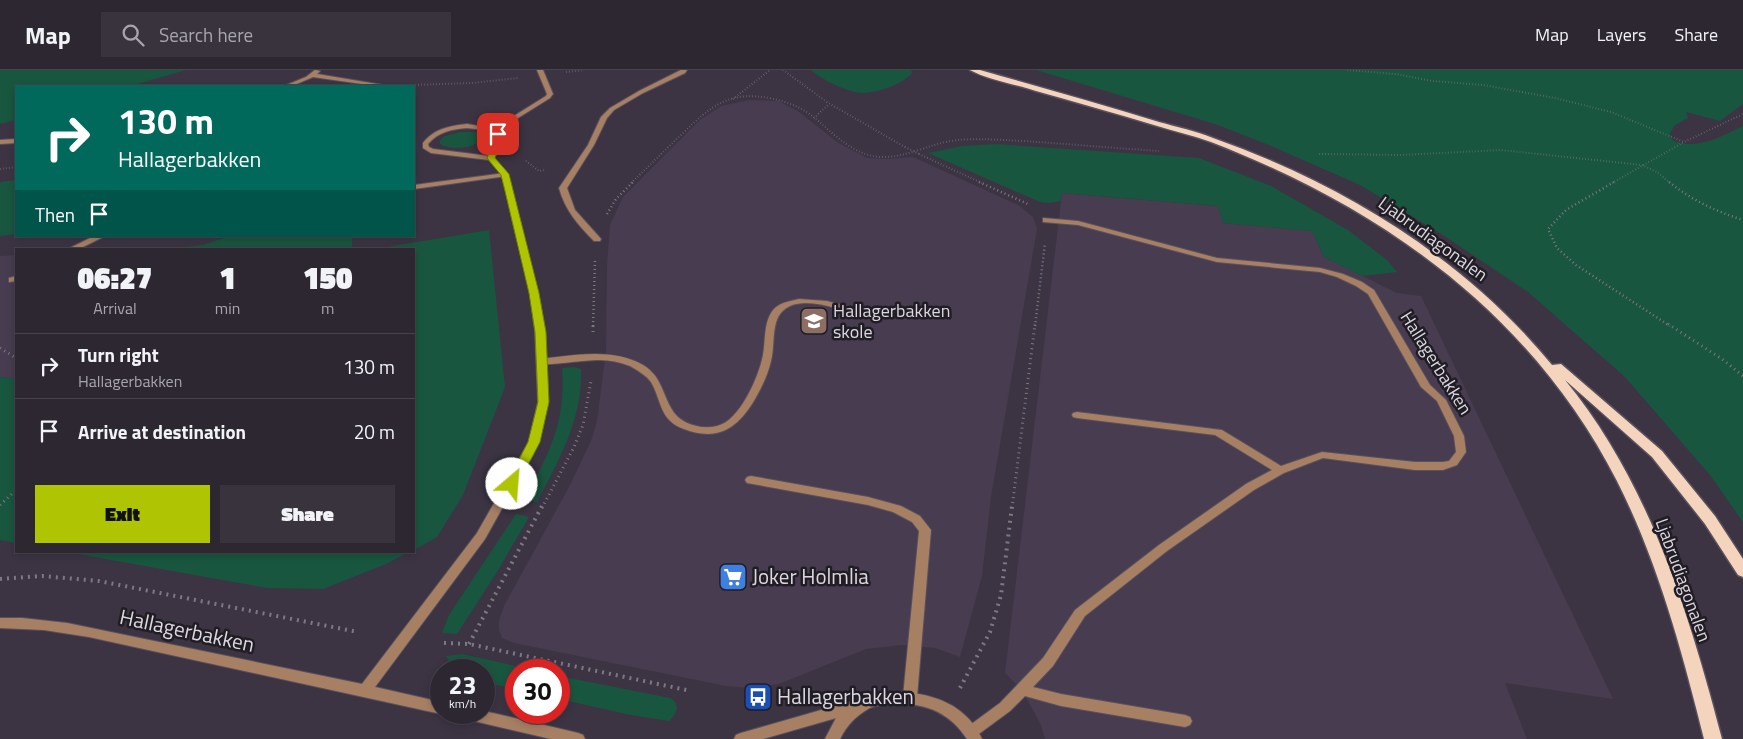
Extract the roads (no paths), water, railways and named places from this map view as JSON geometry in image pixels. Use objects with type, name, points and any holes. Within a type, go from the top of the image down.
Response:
[{"type":"main road","name":"Ljabrudiagonalen","points":[[973,70],[1210,139],[1296,175],[1341,198],[1419,248],[1471,288],[1530,345],[1578,403],[1606,449],[1639,512],[1668,586],[1698,681],[1713,739]]},
{"type":"main road","points":[[1530,345],[1657,454],[1684,486],[1743,570]]},
{"type":"street","points":[[597,239],[572,213],[565,201],[563,188],[587,152],[599,125],[612,109],[684,70]]},
{"type":"street","points":[[289,85],[316,72],[381,85]]},
{"type":"street","points":[[365,690],[481,536],[534,442],[543,402],[540,332],[534,293],[505,174],[493,161],[431,151],[426,148],[425,144],[434,134],[455,128],[478,127],[494,130],[550,94],[542,73]]},
{"type":"street","points":[[493,161],[499,138],[494,130]]},
{"type":"street","points":[[0,142],[15,141]]},
{"type":"street","points":[[415,187],[505,174]]},
{"type":"street","name":"Hallagerbakken","points":[[741,739],[870,702],[890,697],[910,696],[930,701],[948,709],[973,735],[1005,707],[1048,662],[1080,613],[1162,548],[1250,487],[1280,470],[1322,455],[1415,466],[1443,466],[1453,462],[1461,452],[1459,436],[1442,400],[1426,387],[1371,292],[1360,283],[1334,273],[1217,260],[1078,223],[1046,220]]},
{"type":"street","points":[[74,248],[98,237]]},
{"type":"street","points":[[542,362],[592,357],[617,359],[638,367],[652,377],[666,409],[676,422],[691,429],[721,429],[730,425],[739,417],[762,376],[768,355],[772,319],[778,310],[786,304],[813,302],[836,305],[864,314]]},
{"type":"street","points":[[1076,415],[1218,432],[1280,470]]},
{"type":"street","points":[[750,480],[890,507],[908,514],[922,525],[925,530],[910,696]]},
{"type":"street","name":"Hallagerbakken","points":[[0,623],[30,624],[78,631],[365,690],[430,705]]},
{"type":"street","points":[[1022,690],[1061,700],[1185,721]]},
{"type":"street","name":"Hallagerbakken","points":[[832,739],[843,719],[870,702]]},
{"type":"street","points":[[495,720],[578,739]]},
{"type":"place","name":"Hallagerbakken skole","points":[[814,321]]},
{"type":"place","name":"Joker Holmlia","points":[[733,577]]},
{"type":"place","name":"Hallagerbakken","points":[[758,697]]}]
